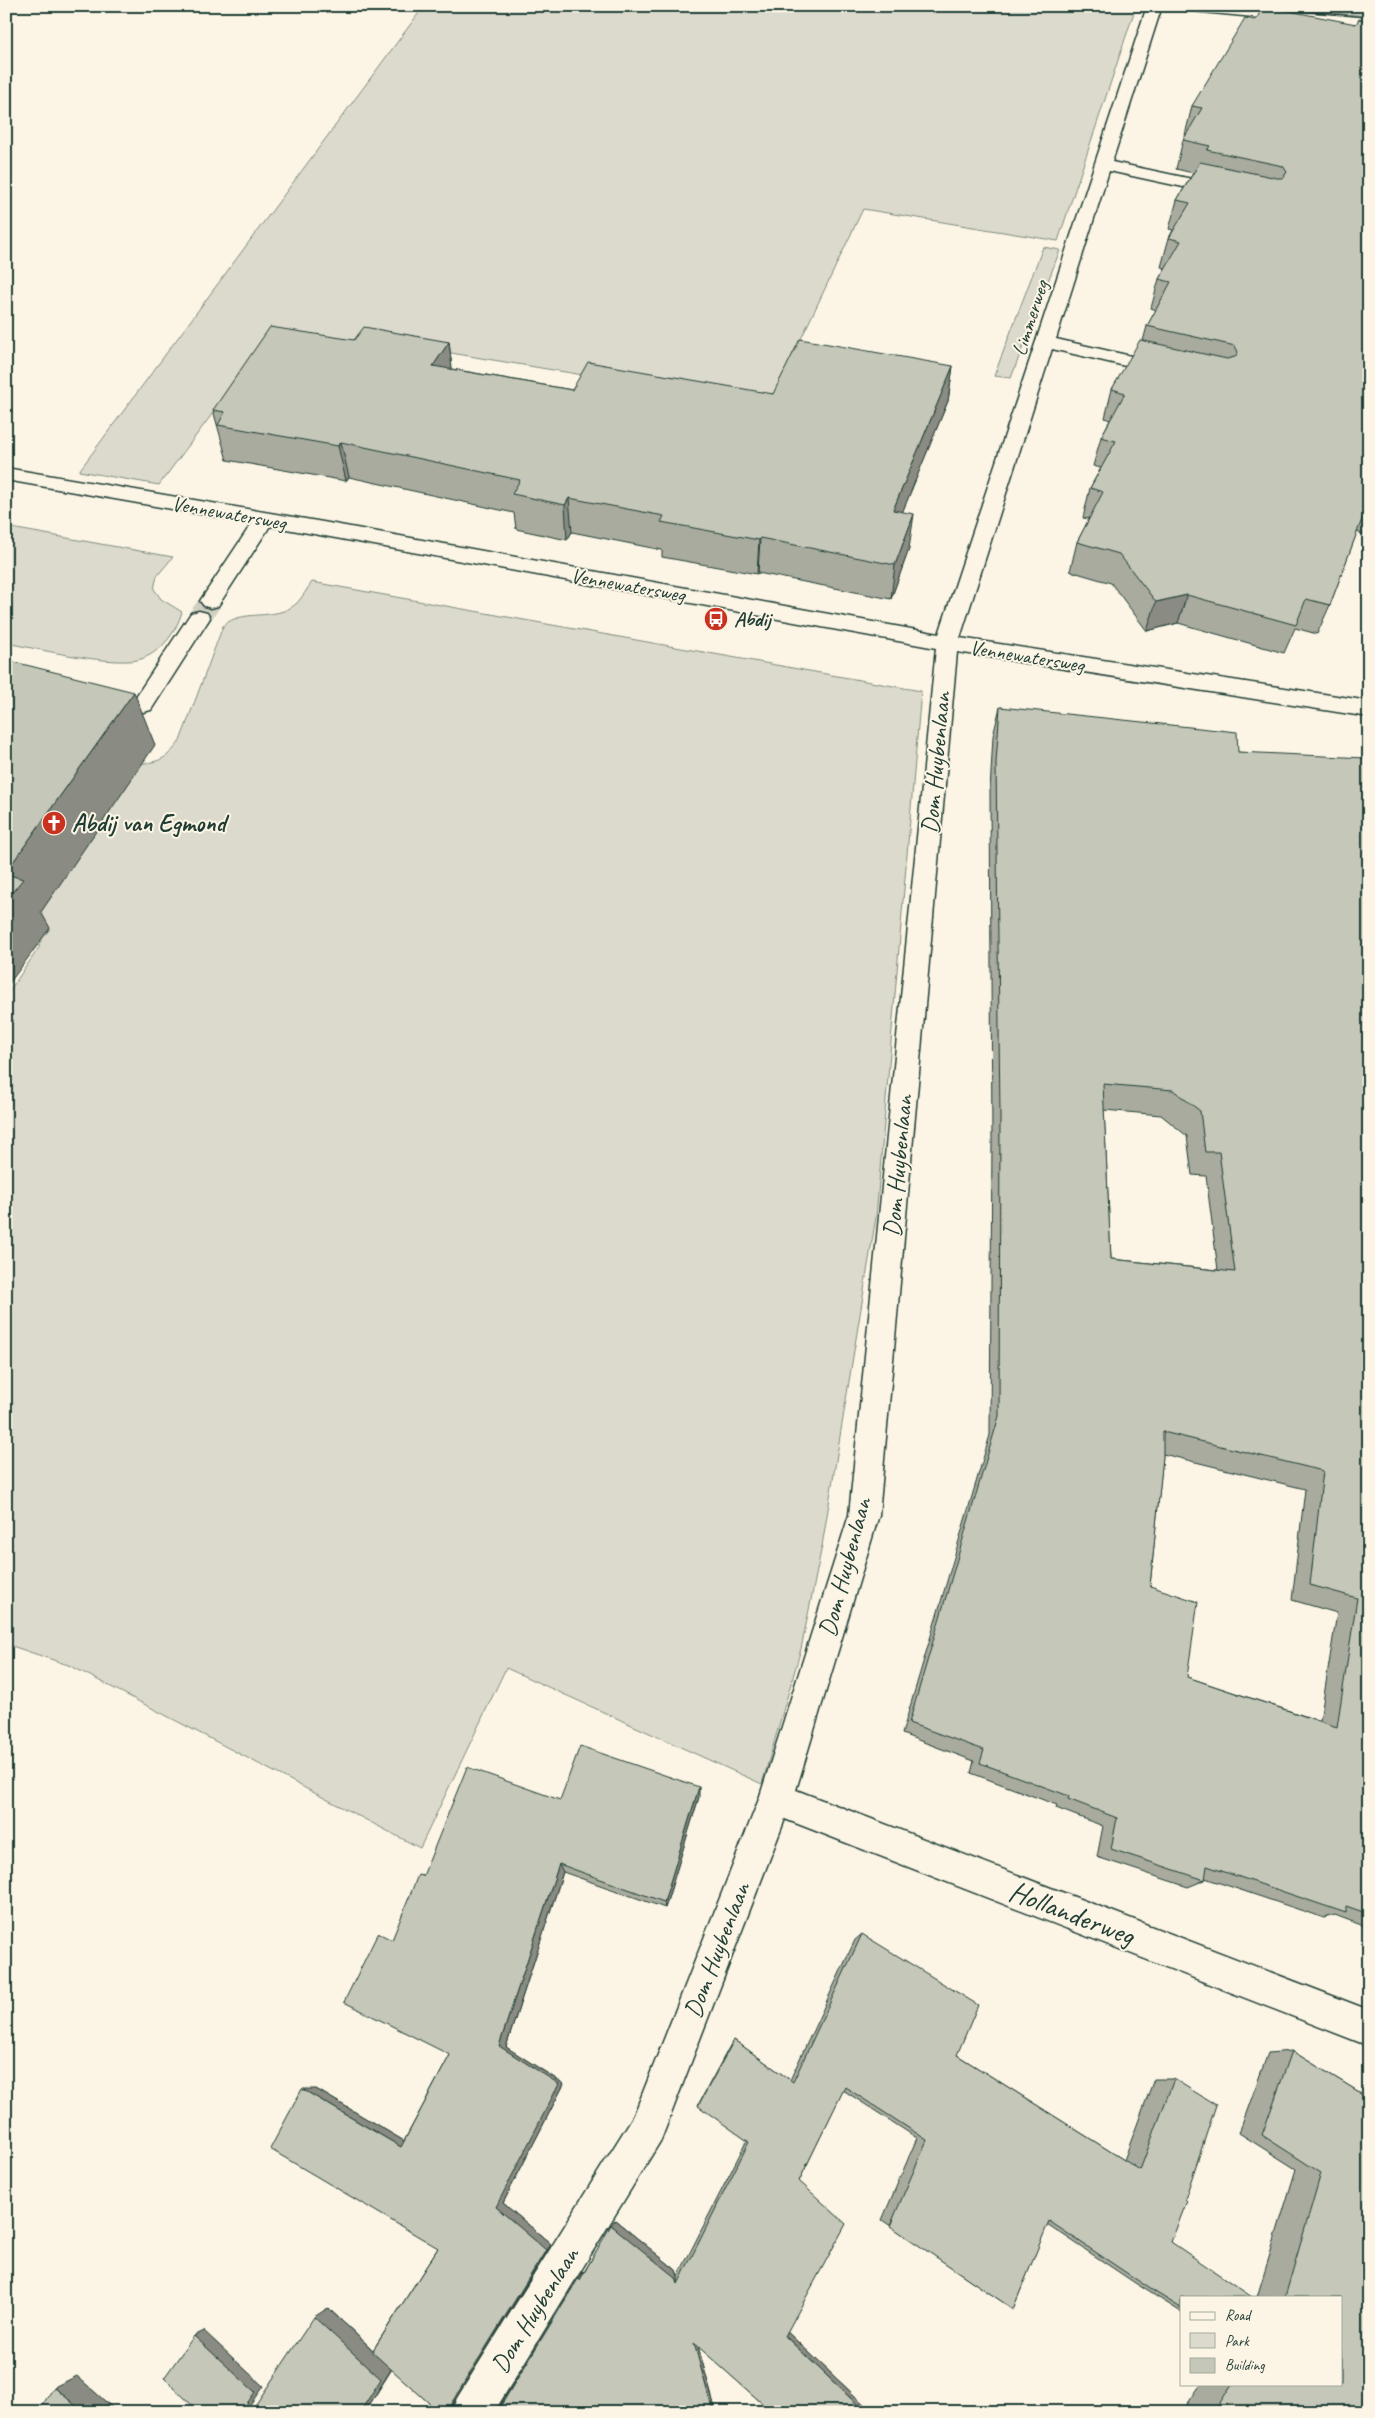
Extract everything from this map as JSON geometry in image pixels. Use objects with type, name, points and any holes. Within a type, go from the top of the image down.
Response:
[{"type":"street","name":"Limmerweg","points":[[946,643],[1156,6]]},
{"type":"street","points":[[1180,6],[1369,23]]},
{"type":"street","points":[[1104,165],[1239,195]]},
{"type":"street","points":[[1046,342],[1180,373]]},
{"type":"street","name":"Vennewatersweg","points":[[6,474],[265,519],[946,643],[1369,710]]},
{"type":"street","points":[[142,704],[265,519]]},
{"type":"street","name":"Dom Huybenlaan","points":[[471,2412],[648,2127],[776,1798],[864,1515],[946,643]]},
{"type":"street","name":"Hollanderweg","points":[[776,1798],[1369,2028]]},
{"type":"green space","points":[[424,6],[1136,6],[1058,241],[863,209],[769,406],[367,339],[359,349],[272,334],[159,485],[79,471]]},
{"type":"green space","points":[[1250,6],[1369,6],[1369,16]]},
{"type":"green space","points":[[1043,247],[1060,250],[1011,378],[994,376]]},
{"type":"green space","points":[[6,527],[173,557],[157,576],[154,589],[161,599],[182,612],[173,633],[158,650],[144,658],[132,661],[97,659],[6,643]]},
{"type":"green space","points":[[312,582],[921,691],[876,1217],[822,1546],[801,1649],[762,1784],[506,1668],[420,1848],[71,1666],[6,1644],[6,996],[40,946],[14,939],[135,764],[156,761],[165,757],[180,741],[223,626],[239,618],[288,609],[298,602]]},
{"type":"building","points":[[1263,6],[1356,24],[1359,19],[1369,21],[1369,503],[1330,605],[1306,599],[1296,625],[1187,595],[1156,602],[1119,554],[1077,542],[1103,492],[1090,488],[1116,441],[1101,437],[1125,393],[1112,389],[1140,340],[1227,359],[1235,357],[1238,352],[1235,346],[1147,326],[1171,282],[1159,279],[1181,241],[1169,238],[1190,203],[1177,200],[1200,162],[1277,178],[1283,178],[1287,172],[1283,166],[1207,150],[1210,146],[1183,140],[1202,108],[1192,106],[1245,18],[1256,20]]},
{"type":"building","points":[[270,327],[354,340],[364,327],[449,342],[433,366],[572,390],[588,362],[773,394],[800,339],[953,366],[893,510],[914,514],[895,565],[760,538],[759,540],[661,522],[664,516],[569,498],[565,505],[512,494],[520,480],[341,442],[338,446],[218,425],[225,412],[213,410]]},
{"type":"building","points":[[6,660],[134,692],[6,872]]},
{"type":"building","points":[[1000,707],[1237,732],[1238,752],[1366,758],[1369,770],[1369,1914],[1346,1906],[1346,1913],[1207,1866],[1205,1880],[1111,1849],[1117,1818],[1068,1799],[1069,1796],[980,1763],[984,1750],[909,1723],[999,1416],[1000,1116],[996,762]],"holes":[[[1103,1084],[1173,1090],[1200,1111],[1205,1152],[1219,1152],[1235,1272],[1111,1259]],[[1163,1432],[1323,1471],[1310,1585],[1357,1598],[1337,1727],[1187,1677],[1198,1602],[1150,1586],[1163,1457]]]},
{"type":"building","points":[[6,874],[23,879],[6,900]]},
{"type":"building","points":[[580,1746],[699,1787],[664,1902],[559,1864],[499,2046],[559,2084],[496,2207],[546,2250],[446,2412],[439,2412],[372,2352],[438,2248],[270,2149],[302,2089],[401,2147],[450,2055],[344,2002],[378,1933],[392,1940],[418,1875],[423,1876],[467,1767],[560,1800]]},
{"type":"building","points":[[862,1934],[978,2005],[957,2055],[1140,2170],[1174,2079],[1216,2105],[1185,2199],[1187,2201],[1171,2242],[1251,2296],[1180,2296],[1180,2307],[1049,2221],[1013,2309],[890,2226],[927,2140],[845,2087],[799,2181],[846,2224],[785,2336],[865,2412],[772,2412],[694,2343],[713,2412],[497,2412],[578,2279],[580,2280],[611,2225],[676,2278],[678,2284],[749,2142],[698,2106],[734,2040],[793,2082]]},
{"type":"building","points":[[1292,2051],[1369,2098],[1369,2378],[1360,2412],[1214,2412],[1231,2386],[1342,2386],[1342,2296],[1285,2296],[1321,2173],[1262,2135]]},
{"type":"building","points":[[314,2317],[381,2379],[360,2412],[259,2412],[254,2407]]},
{"type":"building","points":[[194,2336],[255,2392],[241,2412],[199,2412],[164,2378]]},
{"type":"building","points":[[54,2387],[83,2412],[38,2412]]},
{"type":"tunnel","points":[[199,618],[211,601]]},
{"type":"place","name":"Abdij","points":[[716,619]]},
{"type":"place","name":"Abdij van Egmond","points":[[54,823]]}]
